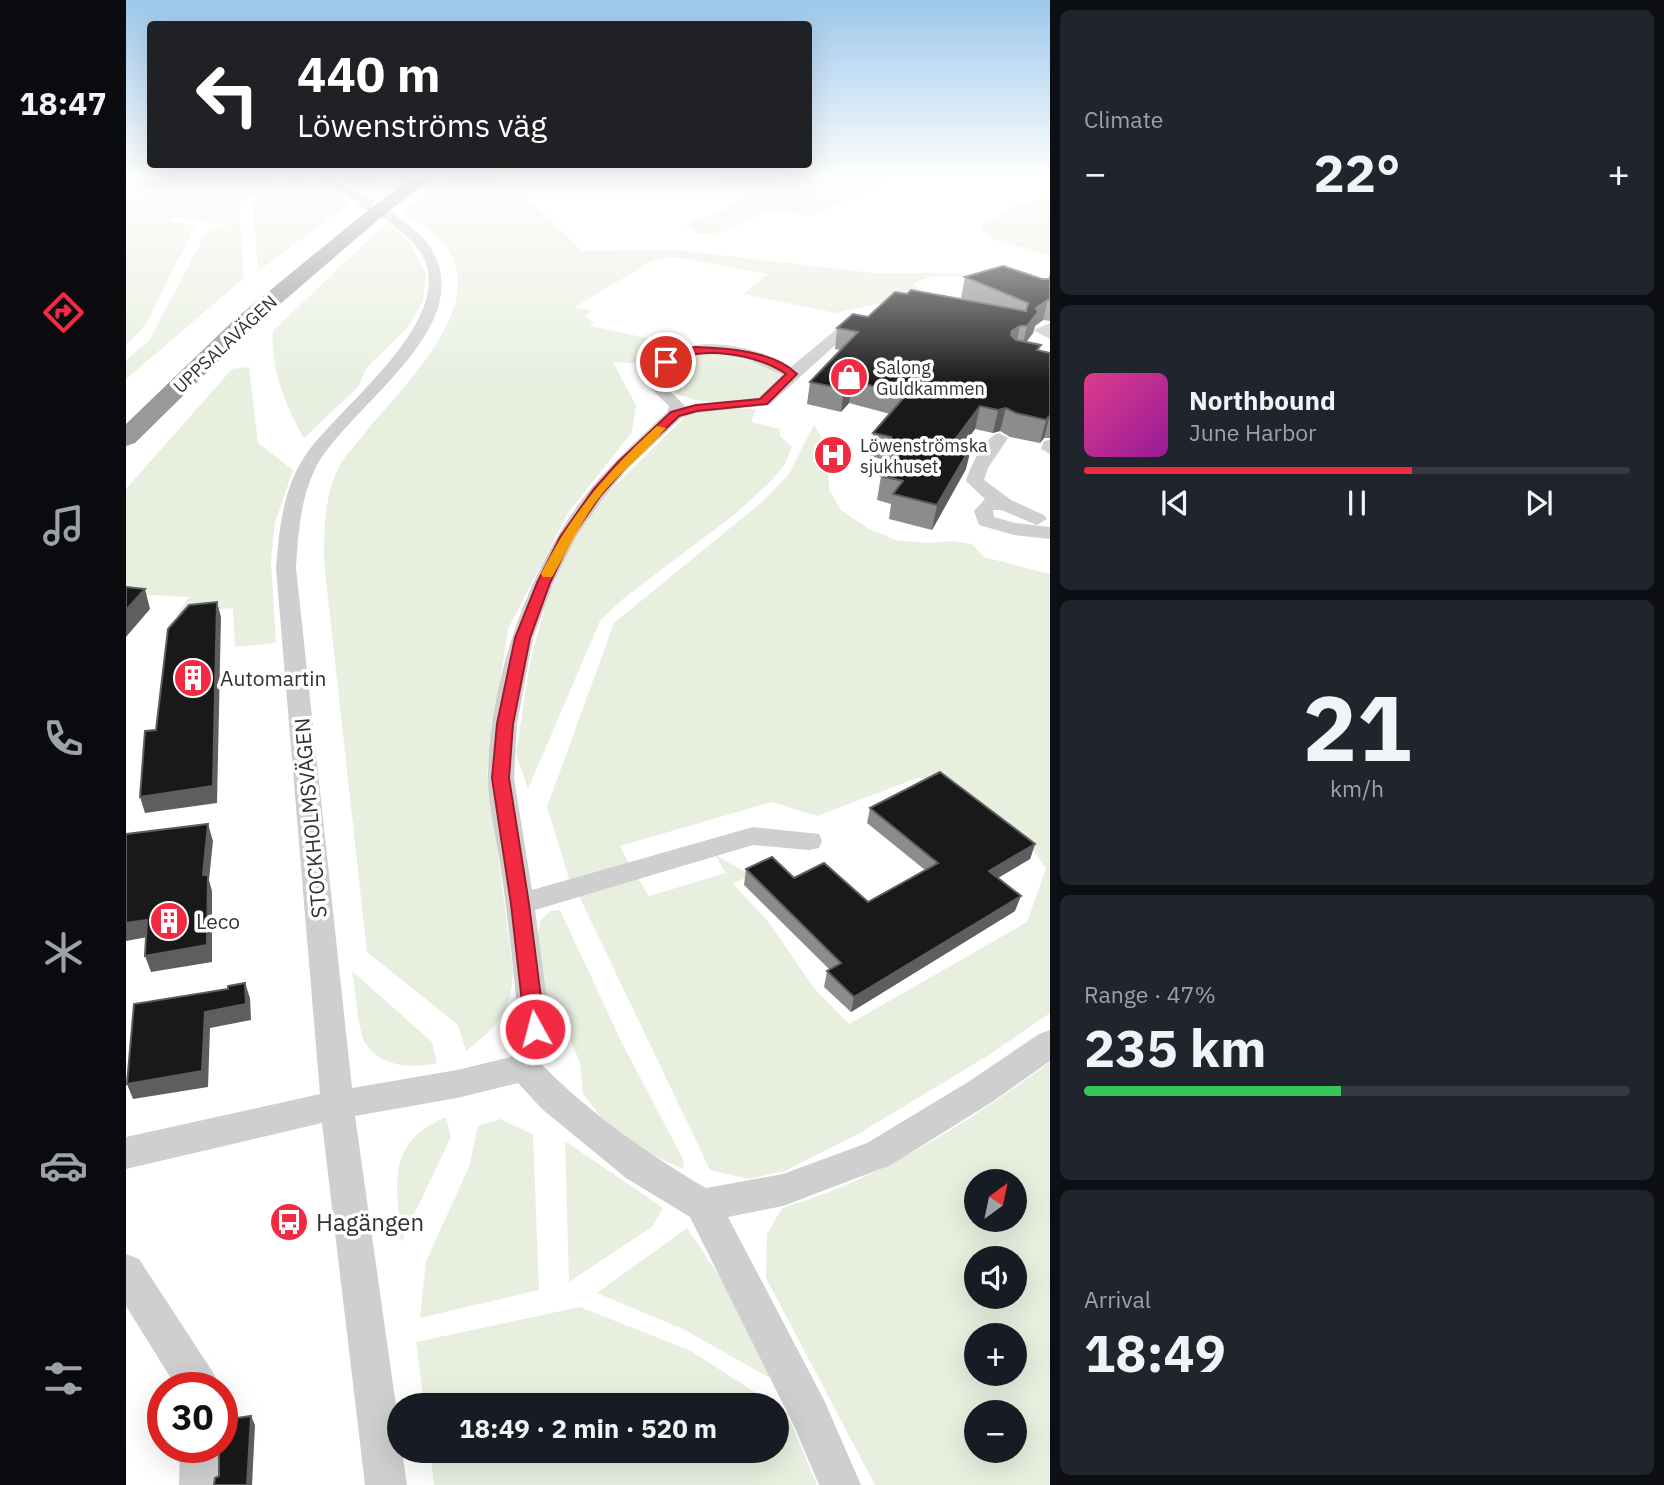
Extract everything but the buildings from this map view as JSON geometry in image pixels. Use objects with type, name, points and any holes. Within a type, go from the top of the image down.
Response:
[{"type":"highway","name":"UPPSALAVÄGEN","points":[[215,324],[315,244]]},
{"type":"highway","name":"UPPSALAVÄGEN","points":[[126,438],[243,324],[338,244]]},
{"type":"street","name":"STOCKHOLMSVÄGEN","points":[[386,1485],[337,1105],[286,568],[290,520],[299,485],[313,457],[424,329],[433,307],[435,271],[428,254],[420,244]]},
{"type":"street","points":[[792,374],[856,320]]},
{"type":"street","points":[[1050,327],[1040,330],[1050,335]]},
{"type":"street","points":[[669,404],[651,381],[653,371],[699,337]]},
{"type":"street","points":[[669,404],[716,405],[782,401],[791,397],[806,383],[803,377],[792,374],[777,363],[744,354],[695,350],[676,355]]},
{"type":"street","points":[[524,1068],[535,1029],[501,778],[505,724],[523,638],[544,583],[566,537],[669,404]]},
{"type":"street","points":[[669,404],[716,405]]},
{"type":"street","points":[[999,438],[979,468],[975,481],[1004,504],[1046,526],[1050,503]]},
{"type":"street","points":[[520,904],[753,836],[809,841]]},
{"type":"street","points":[[703,1205],[783,1191],[879,1154],[980,1092],[1050,1043]]},
{"type":"street","points":[[126,1153],[337,1105],[457,1084],[524,1068]]},
{"type":"street","points":[[524,1068],[554,1099],[638,1167],[703,1205],[810,1414],[840,1485]]},
{"type":"street","points":[[126,1272],[190,1372]]},
{"type":"street","points":[[200,1485],[201,1463]]},
{"type":"green space","points":[[126,244],[186,244],[146,324],[126,346]]},
{"type":"green space","points":[[200,244],[242,244],[244,278],[126,379],[126,360],[149,341]]},
{"type":"green space","points":[[256,244],[295,244],[258,271]]},
{"type":"green space","points":[[364,244],[409,244],[426,274],[423,301],[408,327],[367,367],[358,387],[304,438],[281,387],[274,359],[273,331]]},
{"type":"green space","points":[[444,244],[575,244],[582,251],[669,249],[874,273],[942,273],[1050,279],[1050,288],[979,277],[940,276],[914,284],[924,297],[896,307],[877,304],[835,313],[743,294],[768,274],[674,257],[652,261],[575,307],[591,311],[584,317],[594,322],[590,326],[680,345],[654,364],[613,362],[636,405],[632,432],[568,513],[508,629],[487,770],[513,971],[512,986],[501,1017],[466,1051],[458,1025],[367,952],[324,562],[328,499],[341,463],[415,374],[447,325],[456,300],[458,275]]},
{"type":"green space","points":[[1010,244],[1050,244],[1050,255]]},
{"type":"green space","points":[[699,353],[730,356],[759,363],[779,370],[782,377],[762,396],[752,401],[724,404],[693,399],[667,389],[658,382],[658,373],[681,357]]},
{"type":"green space","points":[[249,367],[258,443],[293,470],[275,523],[271,560],[276,643],[235,647],[233,608],[177,614],[189,597],[126,594],[126,489],[232,369]]},
{"type":"green space","points":[[756,409],[751,422],[780,429],[780,436],[792,447],[785,464],[771,481],[734,515],[624,598],[600,621],[528,789],[516,754],[530,662],[547,600],[572,543],[605,495],[685,417],[704,410]]},
{"type":"green space","points":[[814,425],[828,447],[829,489],[841,510],[867,528],[896,540],[972,544],[984,557],[1050,574],[1050,1013],[989,1055],[860,1133],[785,1171],[749,1179],[710,1170],[579,896],[638,878],[649,896],[726,873],[715,855],[751,875],[733,884],[767,920],[814,988],[849,1024],[1027,922],[1046,868],[1022,835],[947,780],[917,778],[817,816],[772,802],[620,846],[629,864],[570,882],[547,807],[614,623],[762,502],[788,475]]},
{"type":"green space","points":[[560,910],[622,1043],[684,1161],[683,1169],[647,1152],[602,1118],[583,1094],[580,1062],[567,1034],[548,1017],[537,945],[540,921],[550,911]]},
{"type":"green space","points":[[352,971],[432,1042],[437,1063],[417,1066],[396,1064],[370,1050],[360,1027]]},
{"type":"green space","points":[[1050,1062],[1050,1485],[875,1485],[766,1278],[767,1234],[782,1208],[854,1182],[922,1147]]},
{"type":"green space","points":[[446,1117],[451,1137],[401,1242],[397,1185],[403,1153],[412,1140],[426,1128]]},
{"type":"green space","points":[[500,1119],[533,1134],[539,1290],[420,1318],[426,1261],[469,1167],[478,1126]]},
{"type":"green space","points":[[565,1141],[663,1208],[652,1227],[569,1282]]},
{"type":"green space","points":[[687,1228],[735,1299],[777,1382],[685,1330],[597,1293]]},
{"type":"green space","points":[[580,1307],[691,1351],[756,1393],[422,1393],[416,1342]]},
{"type":"green space","points":[[789,1418],[817,1485],[434,1485],[431,1463],[789,1463]]},
{"type":"slow traffic","points":[[548,574],[566,537],[597,493],[622,464],[661,428]]},
{"type":"place","name":"Salong Guldkammen","points":[[849,377]]},
{"type":"place","name":"Löwenströmska sjukhuset","points":[[833,455]]},
{"type":"place","name":"Automartin","points":[[193,678]]},
{"type":"place","name":"Leco","points":[[169,921]]},
{"type":"place","name":"Hagängen","points":[[289,1222]]},
{"type":"route","points":[[535,1029],[501,778],[505,724],[523,638],[544,583],[566,537],[597,493],[622,464],[675,414],[716,405],[763,402],[792,374],[777,363],[744,354],[719,351],[695,350],[676,355],[666,362]]}]
